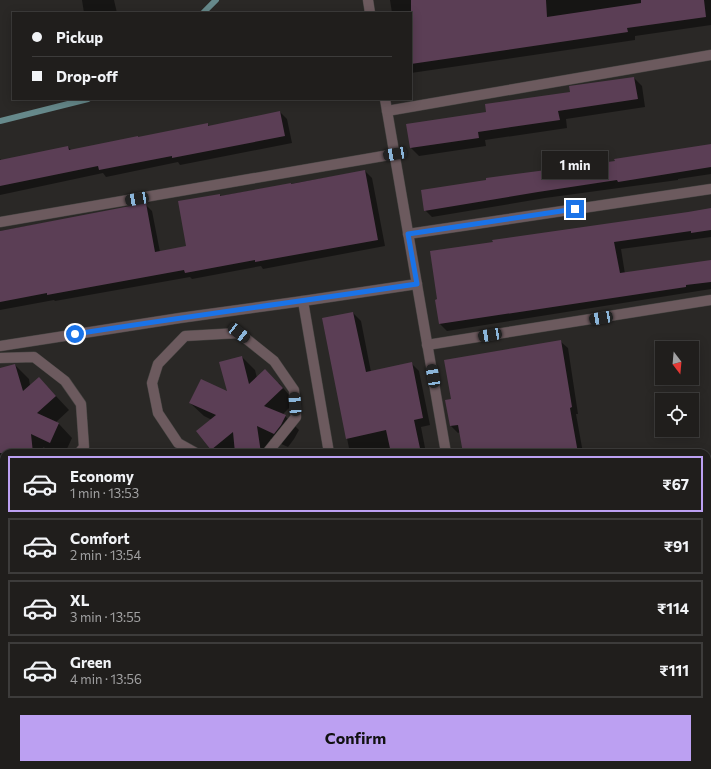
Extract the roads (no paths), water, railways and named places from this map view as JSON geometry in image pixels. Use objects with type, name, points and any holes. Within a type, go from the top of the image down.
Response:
[{"type":"street","points":[[368,0],[370,12]]},
{"type":"street","points":[[387,111],[711,55]]},
{"type":"street","points":[[385,100],[445,449]]},
{"type":"street","points":[[0,222],[395,154]]},
{"type":"street","points":[[408,234],[711,189]]},
{"type":"street","points":[[0,346],[180,318],[417,284]]},
{"type":"street","points":[[427,345],[711,300]]},
{"type":"street","points":[[304,301],[328,449]]},
{"type":"street","points":[[180,318],[185,336]]},
{"type":"street","points":[[189,449],[178,443],[158,413],[152,383],[158,364],[185,336],[239,333],[274,361],[294,390],[296,417],[270,449]]},
{"type":"street","points":[[0,358],[34,357],[64,381],[81,404],[84,446],[82,449]]},
{"type":"waterway","points":[[204,12],[216,0]]},
{"type":"waterway","points":[[0,121],[84,100]]}]
